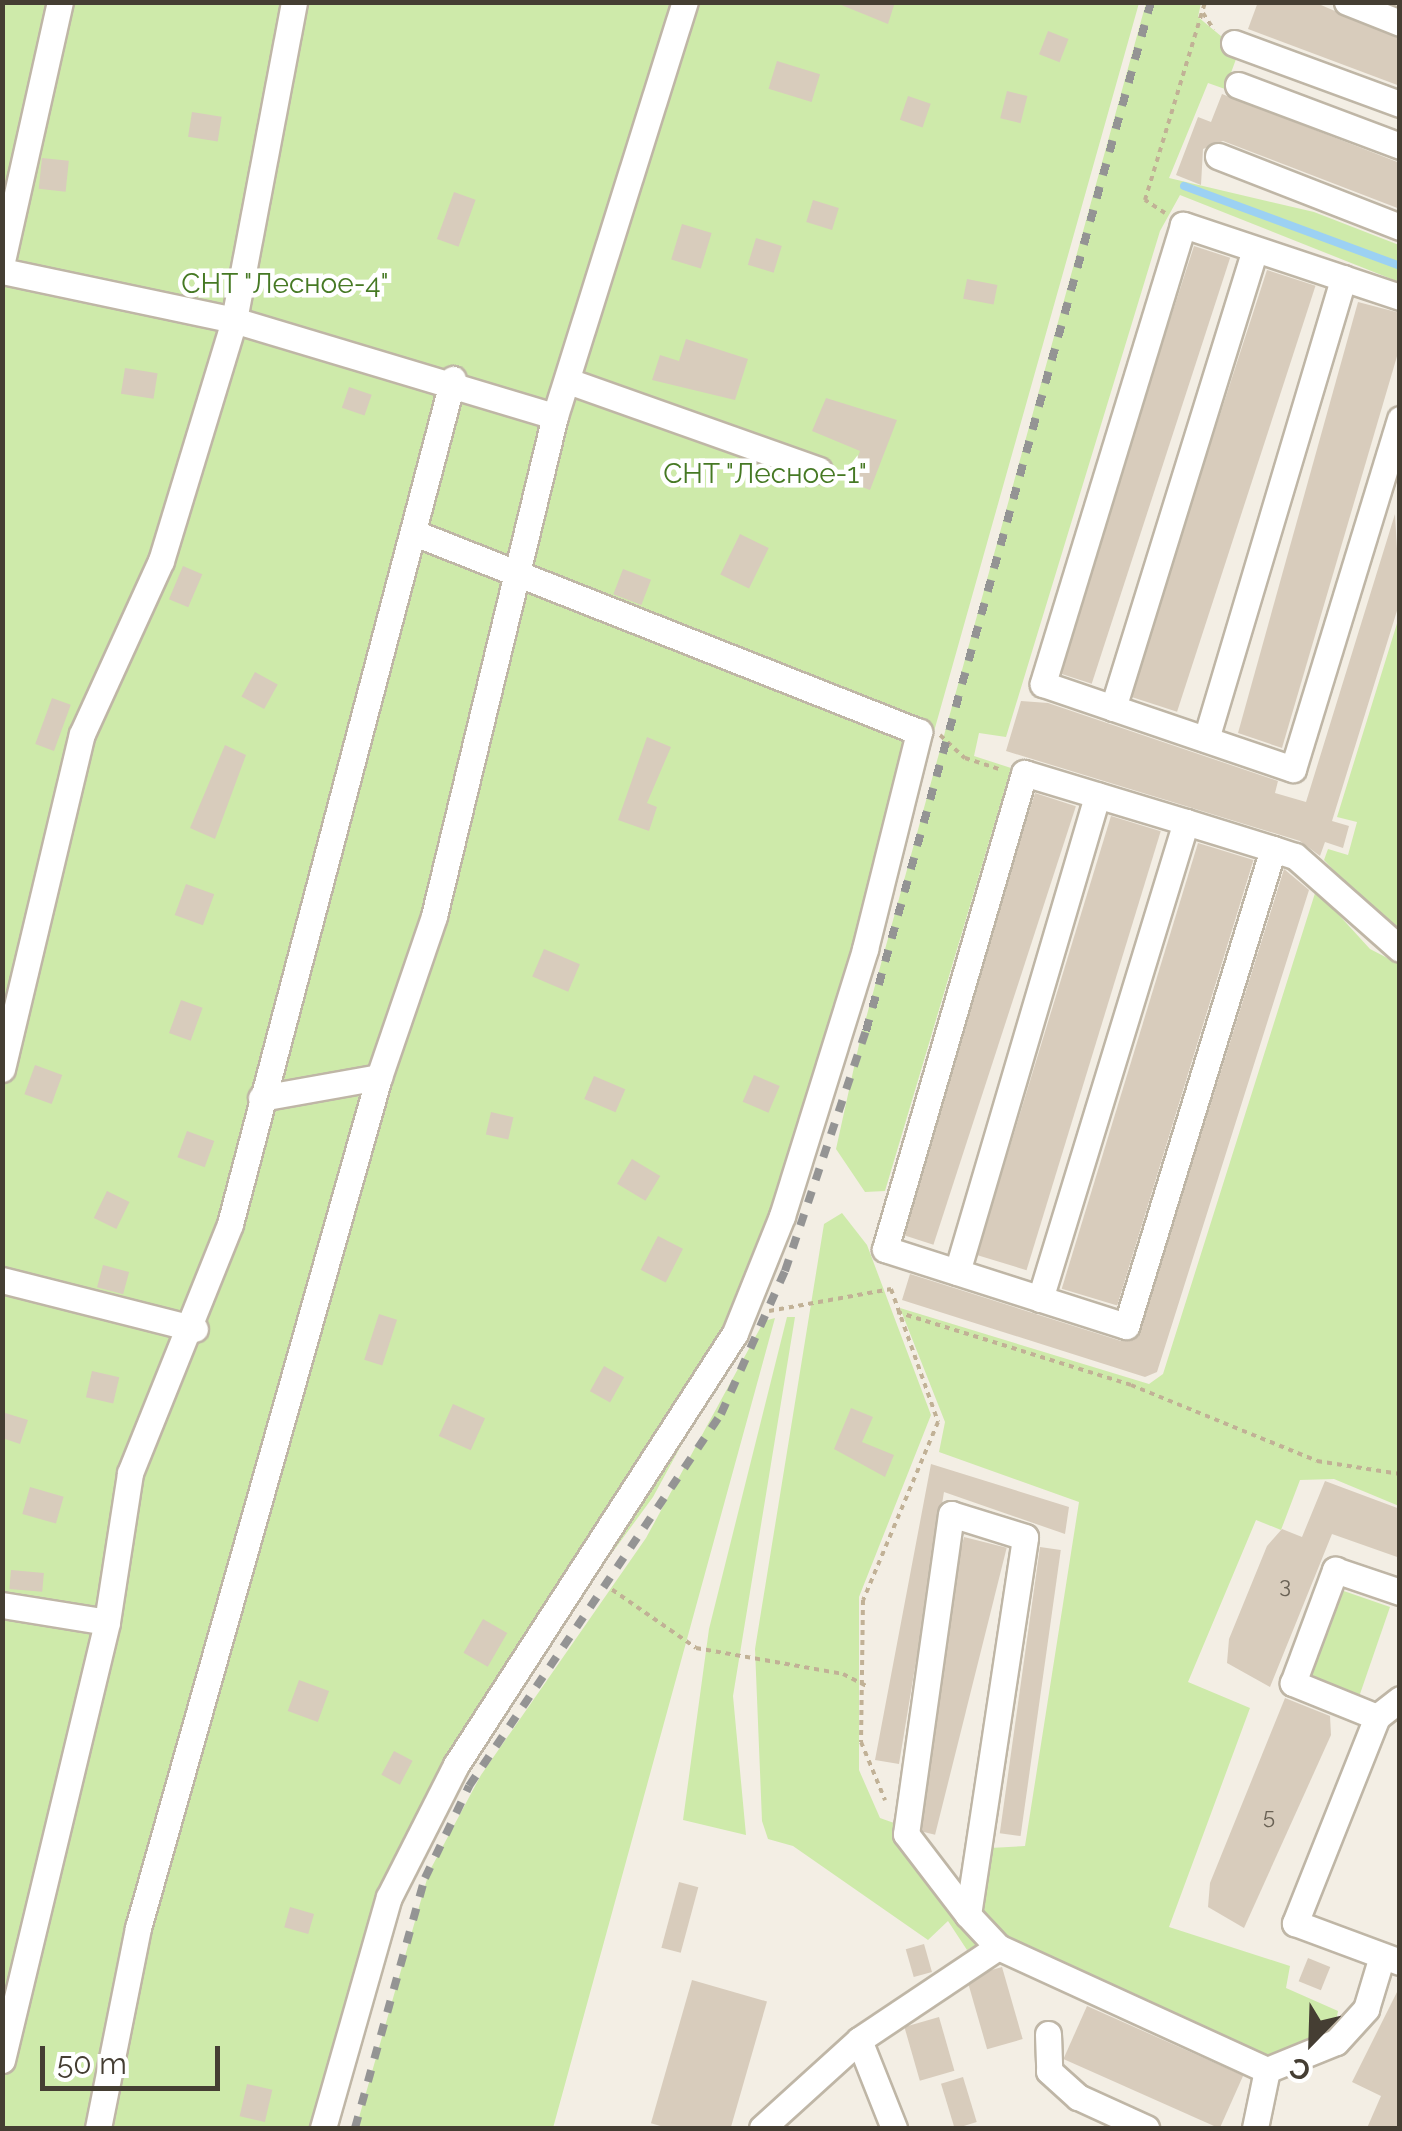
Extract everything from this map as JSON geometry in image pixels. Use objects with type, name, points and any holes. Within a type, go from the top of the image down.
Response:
[{"type":"street","points":[[2,261],[60,2]]},
{"type":"street","points":[[2,1069],[82,734],[161,560],[234,320],[294,2]]},
{"type":"street","points":[[98,2128],[138,1928],[379,1077],[434,916],[556,416],[685,2]]},
{"type":"street","points":[[1347,2],[1400,22]]},
{"type":"street","points":[[1234,43],[1400,104]]},
{"type":"street","points":[[1238,85],[1400,146]]},
{"type":"street","points":[[1218,156],[1400,227]]},
{"type":"street","points":[[1400,297],[1183,225],[1043,684],[1293,769],[1400,419]]},
{"type":"street","points":[[1113,708],[1255,249]]},
{"type":"street","points":[[2,271],[234,320],[453,379],[556,416]]},
{"type":"street","points":[[1206,739],[1343,278]]},
{"type":"street","points":[[2,2060],[107,1622],[130,1473],[195,1329],[417,534],[453,379]]},
{"type":"street","points":[[568,381],[819,470]]},
{"type":"street","points":[[323,2128],[389,1898],[456,1764],[580,1580],[735,1333],[782,1216],[865,950],[919,732],[417,534]]},
{"type":"street","points":[[1273,849],[1126,1326],[885,1249],[1024,772],[1273,849],[1332,882],[1400,949]]},
{"type":"street","points":[[957,1272],[1097,795]]},
{"type":"street","points":[[1040,1298],[1186,822]]},
{"type":"street","points":[[261,1098],[379,1077]]},
{"type":"street","points":[[2,1280],[195,1329]]},
{"type":"street","points":[[968,1915],[1025,1537],[951,1514],[906,1834],[968,1915],[998,1947],[1267,2070],[1336,2042],[1366,2009],[1391,1959],[1295,1923],[1377,1718],[1400,1699]]},
{"type":"street","points":[[1377,1718],[1292,1684],[1335,1570],[1400,1592]]},
{"type":"street","points":[[2,1604],[107,1622]]},
{"type":"street","points":[[762,2128],[860,2040],[998,1947]]},
{"type":"street","points":[[1048,2034],[1049,2071],[1078,2097],[1146,2128]]},
{"type":"street","points":[[860,2040],[894,2128]]},
{"type":"street","points":[[1255,2128],[1267,2070]]},
{"type":"path","points":[[1183,225],[1145,200],[1205,2]]},
{"type":"path","points":[[919,732],[945,736],[964,758],[1024,772]]},
{"type":"path","points":[[735,1333],[804,1300],[890,1290],[938,1422],[863,1600],[868,1687],[864,1766],[906,1834]]},
{"type":"path","points":[[896,1312],[1132,1385],[1317,1461],[1400,1474]]},
{"type":"path","points":[[580,1580],[605,1584],[696,1648],[843,1674],[868,1687]]},
{"type":"green space","points":[[2,3],[1139,3],[839,1069],[749,1321],[653,1497],[488,1722],[400,1884],[332,2128],[3,2128]]},
{"type":"green space","points":[[1146,3],[1201,3],[1198,17],[1239,51],[1225,89],[1208,83],[1169,178],[1314,212],[1399,245],[1399,282],[1180,195],[1160,231],[1006,737],[979,733],[974,756],[1011,768],[885,1191],[865,1192],[836,1149],[860,1040]]},
{"type":"green space","points":[[1399,617],[1399,939],[1324,860],[1328,849],[1348,855],[1357,822],[1337,817]]},
{"type":"green space","points":[[1316,890],[1370,949],[1399,964],[1399,1506],[1334,1479],[1300,1480],[1281,1530],[1256,1520],[1188,1682],[1250,1708],[1169,1927],[1290,1966],[1286,1988],[1338,2011],[1334,2033],[1268,2058],[995,1932],[983,1913],[990,1848],[1025,1846],[1079,1502],[939,1452],[945,1422],[900,1308],[1149,1384],[1163,1374]]},
{"type":"green space","points":[[842,1213],[867,1245],[931,1415],[859,1597],[859,1770],[880,1818],[894,1823],[978,1944],[967,1950],[948,1921],[928,1940],[793,1846],[768,1839],[762,1821],[755,1649],[824,1224]]},
{"type":"green space","points":[[787,1317],[795,1317],[733,1696],[746,1835],[683,1820],[709,1629]]},
{"type":"green space","points":[[775,1318],[553,2128],[356,2128],[429,1872],[481,1775],[646,1538],[764,1321]]},
{"type":"green space","points":[[1338,1589],[1390,1607],[1359,1696],[1307,1678]]},
{"type":"building","points":[[834,2],[895,2],[888,24]]},
{"type":"building","points":[[1258,2],[1314,2],[1400,39],[1400,86],[1248,29]]},
{"type":"building","points":[[1048,31],[1069,39],[1060,62],[1039,54]]},
{"type":"building","points":[[777,61],[820,74],[812,102],[769,89]]},
{"type":"building","points":[[1007,91],[1027,96],[1021,123],[1000,118]]},
{"type":"building","points":[[1222,94],[1400,163],[1400,209],[1223,141],[1203,149],[1201,185],[1176,175],[1198,117],[1211,122]]},
{"type":"building","points":[[908,96],[931,104],[923,127],[900,120]]},
{"type":"building","points":[[192,112],[222,117],[218,141],[188,137]]},
{"type":"building","points":[[42,158],[69,161],[66,192],[39,189]]},
{"type":"building","points":[[454,192],[476,200],[459,247],[437,239]]},
{"type":"building","points":[[813,200],[839,208],[832,230],[806,222]]},
{"type":"building","points":[[682,224],[712,233],[701,268],[671,259]]},
{"type":"building","points":[[756,238],[782,246],[774,273],[748,265]]},
{"type":"building","points":[[1194,246],[1230,258],[1092,684],[1056,672]]},
{"type":"building","points":[[1267,270],[1316,286],[1177,712],[1129,696]]},
{"type":"building","points":[[967,279],[997,285],[994,305],[963,299]]},
{"type":"building","points":[[1358,302],[1400,313],[1400,346],[1282,748],[1238,733]]},
{"type":"building","points":[[686,339],[748,359],[735,400],[652,380],[660,355],[679,361]]},
{"type":"building","points":[[125,368],[158,373],[154,399],[121,394]]},
{"type":"building","points":[[349,387],[372,395],[365,416],[342,408]]},
{"type":"building","points":[[826,398],[897,420],[870,490],[849,482],[860,451],[812,431]]},
{"type":"building","points":[[1395,514],[1400,601],[1332,821],[1349,826],[1343,848],[1325,842],[1320,856],[1300,841],[1006,751],[1021,701],[1048,703],[1278,781],[1275,793],[1306,802]]},
{"type":"building","points":[[740,534],[769,548],[749,588],[720,574]]},
{"type":"building","points":[[183,566],[202,574],[188,607],[169,599]]},
{"type":"building","points":[[623,569],[651,580],[641,605],[613,594]]},
{"type":"building","points":[[255,672],[278,685],[264,709],[241,696]]},
{"type":"building","points":[[52,698],[71,705],[54,751],[35,744]]},
{"type":"building","points":[[647,737],[671,747],[647,803],[657,807],[649,831],[618,820]]},
{"type":"building","points":[[225,745],[246,755],[215,839],[190,828]]},
{"type":"building","points":[[1035,793],[1076,806],[933,1245],[893,1231]]},
{"type":"building","points":[[1111,816],[1161,831],[1027,1270],[977,1255]]},
{"type":"building","points":[[1198,843],[1253,860],[1117,1306],[1062,1289]]},
{"type":"building","points":[[1284,869],[1309,890],[1157,1372],[1145,1377],[902,1300],[910,1274],[1121,1341],[1138,1337]]},
{"type":"building","points":[[186,884],[214,894],[203,925],[175,915]]},
{"type":"building","points":[[544,949],[580,964],[568,992],[532,977]]},
{"type":"building","points":[[181,1000],[203,1008],[191,1041],[169,1033]]},
{"type":"building","points":[[35,1065],[62,1075],[52,1104],[24,1094]]},
{"type":"building","points":[[754,1075],[780,1086],[768,1113],[743,1102]]},
{"type":"building","points":[[594,1076],[625,1089],[616,1112],[584,1099]]},
{"type":"building","points":[[491,1112],[513,1117],[508,1140],[486,1134]]},
{"type":"building","points":[[187,1131],[214,1141],[205,1167],[177,1157]]},
{"type":"building","points":[[632,1159],[660,1176],[645,1201],[617,1184]]},
{"type":"building","points":[[107,1191],[129,1202],[116,1229],[94,1218]]},
{"type":"building","points":[[658,1236],[683,1249],[666,1283],[641,1270]]},
{"type":"building","points":[[103,1265],[129,1272],[123,1294],[97,1287]]},
{"type":"building","points":[[379,1314],[397,1320],[382,1366],[364,1360]]},
{"type":"building","points":[[604,1366],[624,1377],[610,1403],[590,1391]]},
{"type":"building","points":[[92,1371],[119,1377],[113,1404],[86,1397]]},
{"type":"building","points":[[453,1404],[485,1418],[471,1450],[439,1436]]},
{"type":"building","points":[[851,1408],[873,1417],[862,1442],[894,1455],[885,1477],[834,1449]]},
{"type":"building","points":[[2,1412],[28,1420],[20,1444],[2,1438]]},
{"type":"building","points":[[931,1464],[1069,1507],[1065,1534],[944,1492],[899,1764],[875,1760]]},
{"type":"building","points":[[1325,1481],[1400,1509],[1400,1558],[1332,1534],[1270,1687],[1227,1663],[1229,1639],[1267,1546],[1282,1529],[1302,1537]]},
{"type":"building","points":[[30,1487],[64,1497],[56,1524],[22,1514]]},
{"type":"building","points":[[964,1537],[1007,1548],[935,1835],[892,1824]]},
{"type":"building","points":[[1040,1547],[1061,1550],[1021,1836],[1000,1833]]},
{"type":"building","points":[[11,1570],[44,1573],[42,1592],[9,1589]]},
{"type":"building","points":[[483,1619],[507,1633],[488,1667],[464,1653]]},
{"type":"building","points":[[299,1680],[329,1691],[318,1722],[288,1711]]},
{"type":"building","points":[[1285,1698],[1330,1716],[1331,1735],[1244,1928],[1208,1907],[1210,1883]]},
{"type":"building","points":[[394,1751],[413,1761],[400,1785],[381,1775]]},
{"type":"building","points":[[679,1882],[698,1887],[681,1953],[661,1948]]},
{"type":"building","points":[[290,1907],[314,1914],[308,1934],[284,1927]]},
{"type":"building","points":[[924,1944],[932,1972],[914,1977],[906,1949]]},
{"type":"building","points":[[1308,1958],[1330,1967],[1321,1990],[1299,1981]]},
{"type":"building","points":[[1002,1967],[1023,2039],[987,2049],[966,1977]]},
{"type":"building","points":[[692,1980],[767,2001],[731,2128],[668,2128],[651,2123]]},
{"type":"building","points":[[1400,1986],[1400,2128],[1367,2128],[1381,2096],[1352,2082]]},
{"type":"building","points":[[1087,2006],[1243,2076],[1218,2128],[1063,2059]]},
{"type":"building","points":[[939,2017],[954,2071],[920,2081],[904,2027]]},
{"type":"building","points":[[963,2077],[977,2122],[955,2128],[941,2084]]},
{"type":"building","points":[[247,2084],[272,2090],[265,2122],[240,2116]]},
{"type":"waterway","points":[[1184,186],[1400,266]]},
{"type":"railway","points":[[355,2128],[425,1878],[469,1786],[721,1414],[785,1271],[866,1031],[1151,2]]},
{"type":"park label","name":"СНТ \"Лесное-4\"","points":[[285,284]]},
{"type":"park label","name":"СНТ \"Лесное-1\"","points":[[765,474]]}]
